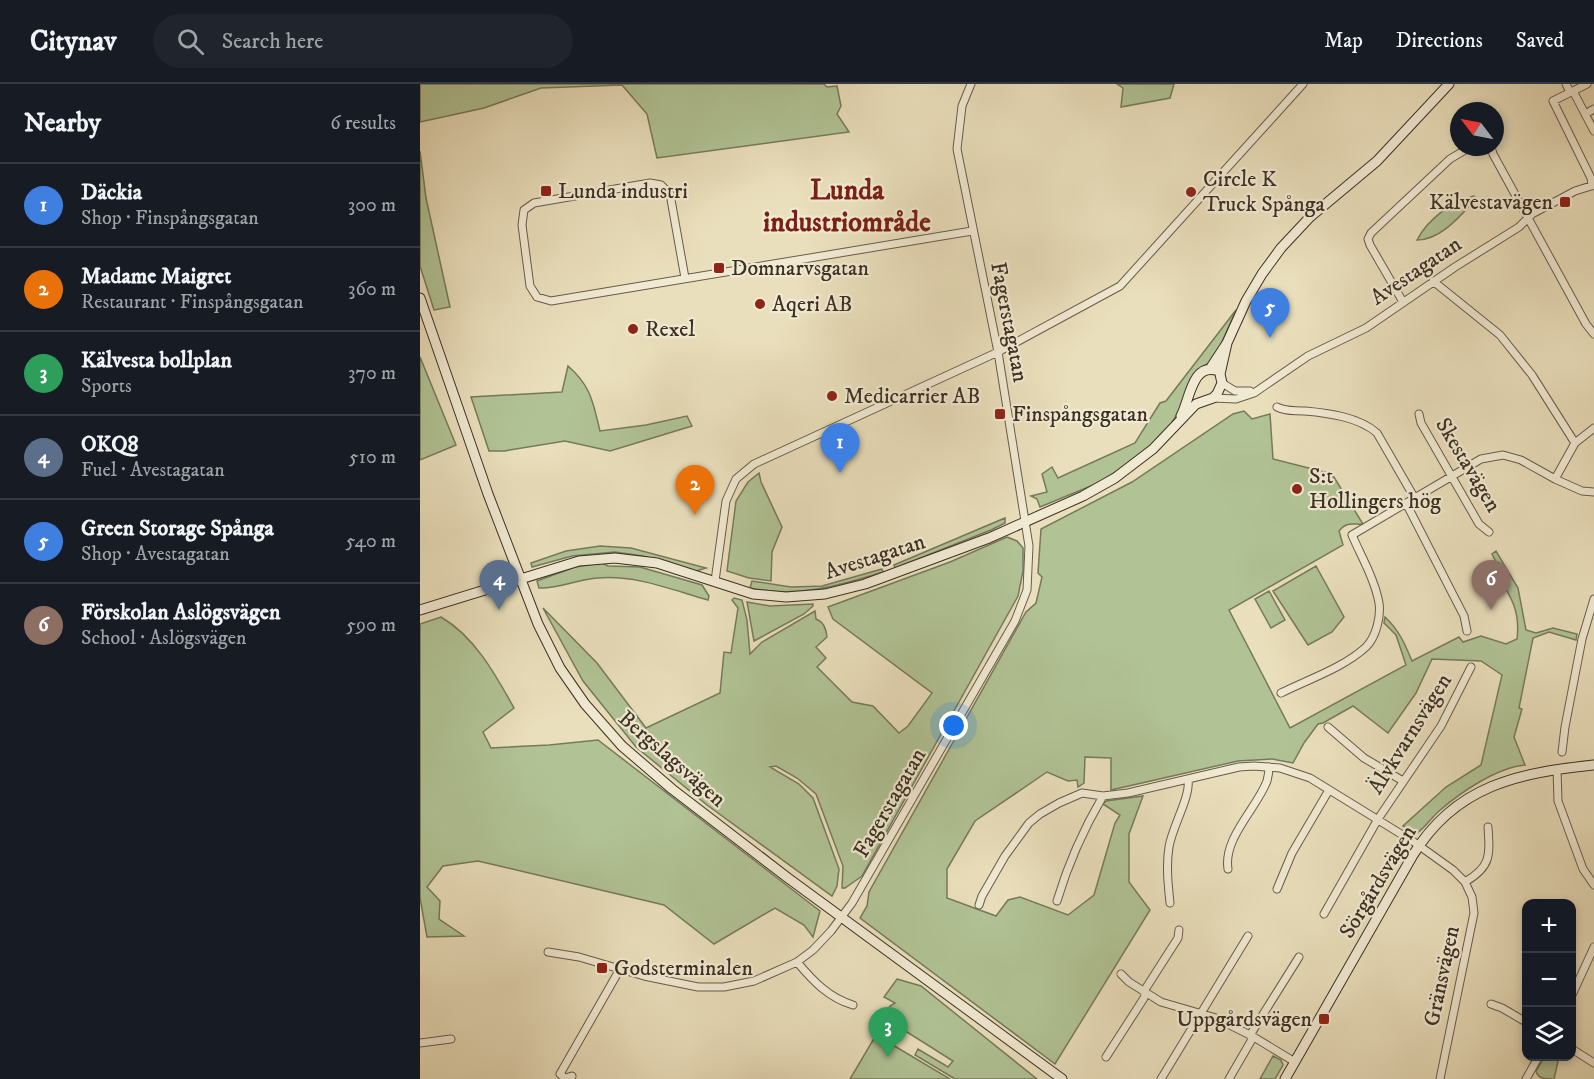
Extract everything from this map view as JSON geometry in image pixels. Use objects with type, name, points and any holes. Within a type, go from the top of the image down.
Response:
[{"type":"street","name":"Fagerstagatan","points":[[548,952],[579,957],[644,976],[698,987],[724,987],[754,981],[797,962],[813,950],[831,931],[869,875],[1015,621],[1024,602],[1030,558],[998,352],[957,149],[962,105],[970,84]]},
{"type":"street","points":[[715,581],[726,501],[736,479],[754,464],[998,352],[1120,286],[1303,84]]},
{"type":"street","points":[[1227,343],[1246,301],[1281,248],[1310,217],[1377,161],[1449,84]]},
{"type":"street","points":[[1566,84],[1594,130]]},
{"type":"street","points":[[1587,84],[1553,101],[1593,186]]},
{"type":"street","points":[[1585,114],[1594,109]]},
{"type":"street","points":[[1403,302],[1368,239],[1371,233],[1455,156]]},
{"type":"street","points":[[1494,156],[1586,324],[1594,334]]},
{"type":"street","points":[[685,278],[670,194],[661,185],[650,183],[534,203],[524,210],[522,225],[530,286],[537,297],[550,301],[972,231]]},
{"type":"street","name":"Avestagatan","points":[[420,610],[579,561],[615,558],[657,562],[753,594],[786,597],[825,594],[873,581],[989,538],[1083,496],[1115,478],[1153,449],[1196,404],[1209,399],[1236,399],[1254,393],[1308,356],[1366,328],[1433,281],[1519,227],[1527,217],[1575,191],[1593,186]]},
{"type":"street","points":[[1433,281],[1500,335],[1532,375],[1575,444]]},
{"type":"street","name":"Bergslagsvägen","points":[[420,298],[488,494],[538,624],[560,668],[585,704],[622,746],[672,789],[788,878],[1062,1079]]},
{"type":"street","name":"Avestagatan","points":[[1175,426],[1185,409],[1198,375],[1210,369],[1227,343]]},
{"type":"street","name":"Avestagatan","points":[[1209,399],[1221,388],[1227,343]]},
{"type":"street","points":[[1210,369],[1235,391],[1259,389]]},
{"type":"street","points":[[1192,388],[1199,398],[1209,399]]},
{"type":"street","points":[[1277,407],[1283,410],[1306,411],[1362,422],[1370,427],[1377,433],[1414,497]]},
{"type":"street","name":"Skestavägen","points":[[1419,414],[1421,423],[1479,524],[1489,532]]},
{"type":"street","points":[[1555,479],[1575,444],[1594,428]]},
{"type":"street","points":[[1281,693],[1342,663],[1368,645],[1377,627],[1379,604],[1352,535],[1480,459],[1503,454],[1521,460],[1555,479],[1582,490],[1594,492]]},
{"type":"street","points":[[1406,503],[1464,616],[1467,631]]},
{"type":"street","points":[[1562,752],[1582,639],[1594,601]]},
{"type":"street","name":"Älvkvarnsvägen","points":[[1324,914],[1378,819],[1441,726],[1472,667]]},
{"type":"street","points":[[1328,727],[1364,758],[1402,781]]},
{"type":"street","name":"Sörgårdsvägen","points":[[1284,1079],[1419,845],[1438,823],[1490,786],[1533,773],[1594,765]]},
{"type":"street","name":"Älvkvarnsvägen","points":[[979,905],[982,896],[1017,838],[1035,818],[1059,803],[1082,793],[1103,796],[1128,793],[1239,767],[1269,767],[1295,772],[1419,845]]},
{"type":"street","points":[[1228,869],[1227,861],[1237,834],[1266,782],[1269,767]]},
{"type":"street","points":[[1557,769],[1558,801],[1583,869],[1594,885]]},
{"type":"street","points":[[1170,903],[1167,870],[1169,846],[1189,788],[1188,780]]},
{"type":"street","points":[[1277,889],[1292,853],[1329,790]]},
{"type":"street","points":[[1057,902],[1078,840],[1103,796]]},
{"type":"street","points":[[1419,845],[1453,870],[1465,882],[1481,873],[1486,864],[1490,843],[1488,827]]},
{"type":"street","name":"Gränsvägen","points":[[1440,1079],[1474,913],[1472,897],[1465,882]]},
{"type":"street","points":[[1106,1057],[1144,998],[1146,988],[1178,938],[1179,930]]},
{"type":"street","points":[[1161,1079],[1248,936]]},
{"type":"street","points":[[1576,986],[1594,947]]},
{"type":"street","points":[[1228,1079],[1299,957]]},
{"type":"street","points":[[797,962],[824,990],[853,1005]]},
{"type":"street","points":[[572,1076],[565,1078],[560,1074],[620,969]]},
{"type":"street","points":[[1121,974],[1145,993],[1168,1005],[1216,1018],[1252,1036],[1294,1062]]},
{"type":"street","points":[[1491,1004],[1522,1019]]},
{"type":"street","points":[[420,1043],[451,1039]]},
{"type":"street","points":[[1576,1052],[1594,1064]]},
{"type":"street","points":[[1529,1078],[1537,1061]]},
{"type":"green space","points":[[420,84],[824,84],[827,87],[837,86],[841,106],[837,114],[849,132],[657,158],[647,114],[622,85],[541,88],[484,108],[420,122]]},
{"type":"green space","points":[[1117,84],[1174,84],[1170,98],[1121,107],[1123,88]]},
{"type":"green space","points":[[420,151],[426,198],[450,307],[434,310],[420,266]]},
{"type":"green space","points":[[1474,196],[1476,199],[1450,226],[1434,236],[1417,240],[1427,225],[1441,212],[1457,202]]},
{"type":"green space","points":[[1236,310],[1214,360],[1197,370],[1182,406],[1171,424],[1156,441],[1098,483],[1040,507],[1037,499],[1031,496],[1047,492],[1042,474],[1052,467],[1058,478],[1135,443],[1160,403],[1166,401]]},
{"type":"green space","points":[[420,357],[456,445],[420,460]]},
{"type":"green space","points":[[568,366],[586,388],[593,403],[600,431],[646,425],[687,416],[692,426],[610,451],[565,441],[504,451],[489,451],[471,397],[562,392]]},
{"type":"green space","points":[[1244,411],[1252,419],[1270,414],[1273,459],[1332,474],[1363,524],[1345,526],[1339,531],[1343,545],[1229,610],[1290,728],[1406,665],[1396,635],[1384,623],[1385,617],[1398,632],[1412,661],[1459,637],[1463,642],[1481,636],[1506,644],[1517,639],[1515,609],[1492,566],[1496,562],[1492,554],[1496,551],[1518,588],[1526,630],[1536,633],[1553,628],[1577,634],[1576,640],[1549,632],[1533,638],[1519,708],[1522,709],[1514,737],[1525,765],[1502,771],[1468,789],[1439,811],[1416,834],[1403,826],[1446,787],[1481,765],[1502,675],[1481,661],[1432,659],[1416,693],[1388,733],[1353,706],[1318,724],[1293,763],[1272,759],[1238,761],[1111,790],[1111,758],[1085,757],[1084,783],[1078,787],[1077,780],[1068,781],[1047,772],[975,821],[947,869],[947,898],[996,916],[1008,900],[1020,897],[1068,915],[1094,895],[1115,823],[1120,815],[1103,804],[1106,801],[1143,796],[1129,834],[1129,882],[1150,910],[1055,1064],[860,918],[867,906],[869,892],[1026,612],[1036,603],[1042,577],[1038,573],[1041,529],[1132,482],[1233,414]]},
{"type":"green space","points":[[759,473],[782,527],[772,552],[771,581],[749,578],[727,571],[736,501],[748,482]]},
{"type":"green space","points":[[1005,518],[1005,523],[991,530],[895,568],[894,565]]},
{"type":"green space","points":[[1007,537],[1017,541],[1023,548],[1023,571],[1018,596],[862,876],[842,888],[843,866],[816,794],[797,778],[776,766],[770,767],[799,784],[813,798],[839,869],[837,886],[832,896],[707,805],[636,747],[583,681],[543,608],[597,663],[646,728],[720,693],[724,652],[731,653],[738,608],[732,600],[734,598],[742,600],[747,620],[750,654],[762,642],[815,611],[816,619],[824,626],[827,637],[816,647],[826,658],[817,667],[852,702],[873,706],[899,733],[908,726],[932,693],[833,619],[828,607],[950,562]]},
{"type":"green space","points":[[600,546],[631,548],[706,568],[696,571],[643,556],[615,552],[572,556],[532,567],[531,563],[566,551]]},
{"type":"green space","points":[[602,563],[608,566],[640,567],[702,585],[709,596],[708,600],[654,584],[627,579],[591,579],[539,588],[537,581],[575,567]]},
{"type":"green space","points":[[1316,566],[1344,617],[1332,632],[1308,645],[1273,591]]},
{"type":"green space","points":[[882,569],[883,572],[818,589],[784,592],[750,588],[752,581],[791,587],[822,586]]},
{"type":"green space","points":[[1269,591],[1285,620],[1271,628],[1255,599]]},
{"type":"green space","points":[[747,602],[770,606],[813,604],[813,606],[804,614],[754,641]]},
{"type":"green space","points":[[441,617],[464,635],[483,657],[514,708],[483,732],[491,748],[598,740],[820,911],[813,937],[804,925],[775,908],[714,944],[664,905],[478,861],[443,866],[427,887],[440,901],[439,919],[464,936],[427,937],[420,898],[420,624]]},
{"type":"green space","points":[[897,979],[921,986],[1037,1079],[955,1079],[915,1055],[918,1049],[948,1067],[953,1061],[899,1027],[902,1023],[886,1013],[895,1003],[884,997]]},
{"type":"green space","points":[[876,1035],[950,1079],[850,1079]]},
{"type":"green space","points":[[1273,1056],[1281,1060],[1283,1065],[1275,1079],[1260,1079]]},
{"type":"green space","points":[[1542,1061],[1558,1061],[1554,1079],[1542,1078],[1536,1071]]},
{"type":"place","name":"Lunda industri","points":[[546,191]]},
{"type":"place","name":"Circle K Truck Spånga","points":[[1191,192]]},
{"type":"place","name":"Kälvestavägen","points":[[1565,202]]},
{"type":"place","name":"Domnarvsgatan","points":[[719,268]]},
{"type":"place","name":"Aqeri AB","points":[[760,304]]},
{"type":"place","name":"Rexel","points":[[633,329]]},
{"type":"place","name":"Green Storage Spånga","points":[[1270,338]]},
{"type":"place","name":"Medicarrier AB","points":[[832,396]]},
{"type":"place","name":"Finspångsgatan","points":[[1000,414]]},
{"type":"place","name":"Däckia","points":[[840,473]]},
{"type":"place","name":"S:t Hollingers hög","points":[[1297,489]]},
{"type":"place","name":"Madame Maigret","points":[[695,515]]},
{"type":"place","name":"OKQ8","points":[[499,610]]},
{"type":"place","name":"Förskolan Aslögsvägen","points":[[1491,610]]},
{"type":"place","name":"Godsterminalen","points":[[602,968]]},
{"type":"place","name":"Uppgårdsvägen","points":[[1324,1019]]},
{"type":"place","name":"Kälvesta bollplan","points":[[888,1057]]},
{"type":"district","name":"Lunda industriområde","points":[[847,206]]}]
